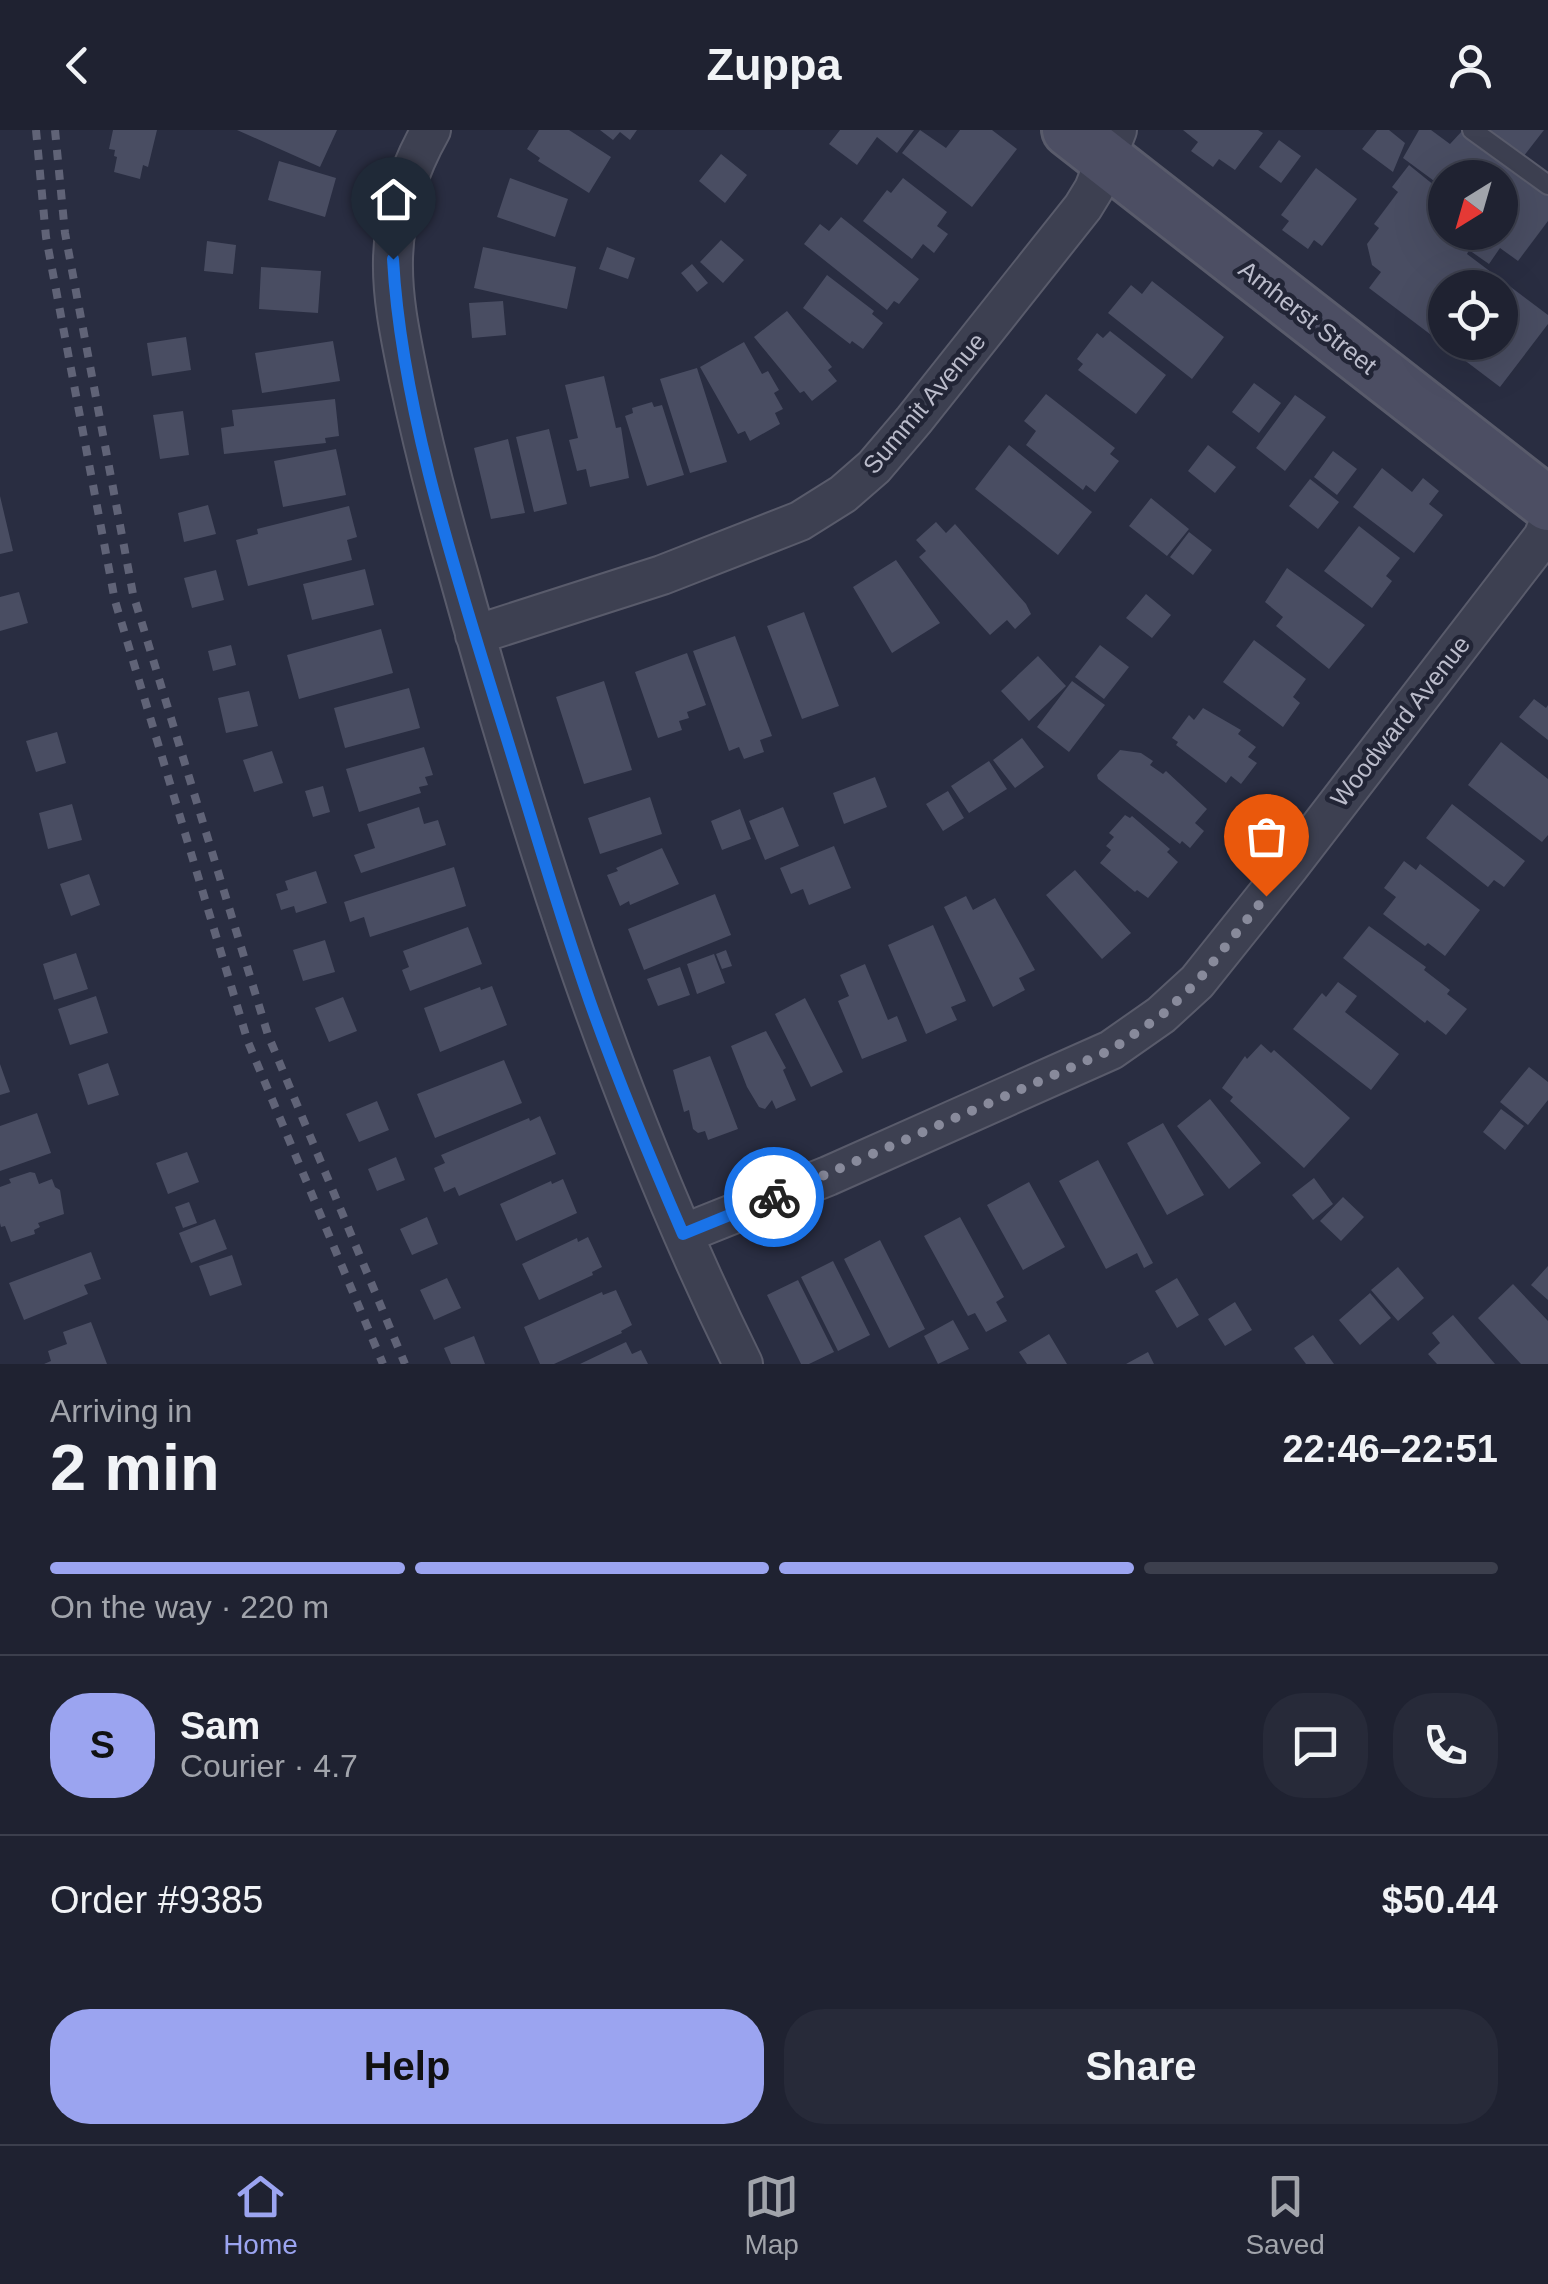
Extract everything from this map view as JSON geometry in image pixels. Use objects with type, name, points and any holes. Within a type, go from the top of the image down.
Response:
[{"type":"street","points":[[431,130],[406,187],[393,259],[396,315],[420,427],[475,636],[591,1004],[632,1114],[742,1364]]},
{"type":"street","name":"Summit Avenue","points":[[475,636],[734,548],[800,522],[843,494],[874,468],[1083,207],[1098,140]]},
{"type":"street","name":"Amherst Street","points":[[1098,140],[1548,504]]},
{"type":"street","name":"Woodward Avenue","points":[[683,1234],[828,1176],[1111,1050],[1162,1015],[1197,982],[1289,867],[1543,537],[1548,525]]},
{"type":"lane","points":[[1472,130],[1548,185]]},
{"type":"building","points":[[113,130],[157,130],[148,167],[143,165],[140,179],[114,172],[117,157],[115,150],[109,149]]},
{"type":"building","points":[[237,130],[337,130],[320,167]]},
{"type":"building","points":[[539,130],[569,130],[611,157],[589,193],[538,161],[540,158],[527,149]]},
{"type":"building","points":[[600,130],[637,130],[630,140],[620,132],[613,140]]},
{"type":"building","points":[[840,130],[914,130],[897,153],[877,137],[857,165],[829,144]]},
{"type":"building","points":[[920,130],[946,148],[960,130],[992,130],[1017,149],[972,207],[902,153]]},
{"type":"building","points":[[1183,130],[1263,133],[1235,170],[1219,159],[1213,167],[1191,151],[1198,142]]},
{"type":"building","points":[[1377,130],[1389,130],[1405,143],[1393,172],[1362,149]]},
{"type":"building","points":[[1419,130],[1431,130],[1450,144],[1463,130],[1504,160],[1428,160],[1428,176],[1403,158]]},
{"type":"building","points":[[1489,130],[1544,130],[1523,157]]},
{"type":"building","points":[[1279,140],[1301,156],[1281,183],[1259,167]]},
{"type":"building","points":[[721,154],[747,175],[725,203],[699,181]]},
{"type":"building","points":[[279,161],[336,178],[325,217],[268,200]]},
{"type":"building","points":[[1409,165],[1428,180],[1428,250],[1469,250],[1467,254],[1488,270],[1428,270],[1428,333],[1369,288],[1381,272],[1372,265],[1367,244],[1379,228],[1374,224],[1398,192],[1392,187]]},
{"type":"building","points":[[1316,168],[1357,199],[1322,246],[1314,240],[1308,249],[1282,230],[1289,221],[1281,215]]},
{"type":"building","points":[[1518,170],[1548,192],[1548,221],[1518,261],[1503,250],[1518,250]]},
{"type":"building","points":[[510,178],[568,199],[555,237],[497,217]]},
{"type":"building","points":[[903,178],[947,212],[937,226],[948,234],[934,253],[923,244],[912,259],[863,221],[887,190],[891,193]]},
{"type":"building","points":[[841,217],[919,279],[899,304],[894,301],[887,310],[804,244],[820,224],[829,231]]},
{"type":"building","points":[[721,240],[744,260],[723,283],[700,262]]},
{"type":"building","points":[[207,241],[236,245],[233,274],[204,271]]},
{"type":"building","points":[[483,247],[576,267],[567,309],[474,288]]},
{"type":"building","points":[[607,247],[635,258],[628,279],[599,269]]},
{"type":"building","points":[[1469,250],[1499,250],[1489,264]]},
{"type":"building","points":[[692,264],[708,283],[697,292],[681,273]]},
{"type":"building","points":[[261,267],[321,271],[318,313],[259,309]]},
{"type":"building","points":[[827,275],[874,311],[872,314],[883,323],[863,349],[852,341],[850,344],[803,308]]},
{"type":"building","points":[[1152,281],[1224,337],[1192,379],[1108,313],[1131,285],[1142,294]]},
{"type":"building","points":[[1518,292],[1548,315],[1548,324],[1500,387],[1464,360],[1518,360]]},
{"type":"building","points":[[503,301],[506,335],[472,338],[469,303]]},
{"type":"building","points":[[787,311],[832,367],[828,370],[837,381],[812,401],[804,391],[800,393],[754,337]]},
{"type":"building","points":[[1110,331],[1166,375],[1136,414],[1078,370],[1083,364],[1077,359],[1097,333],[1103,338]]},
{"type":"building","points":[[186,337],[191,370],[152,376],[147,343]]},
{"type":"building","points":[[333,341],[340,381],[262,393],[255,353]]},
{"type":"building","points":[[744,342],[762,374],[768,371],[779,390],[774,393],[783,409],[775,413],[780,424],[750,441],[745,431],[738,434],[700,367]]},
{"type":"building","points":[[697,368],[727,462],[690,473],[660,379]]},
{"type":"building","points":[[604,376],[616,428],[621,427],[629,478],[590,487],[586,469],[577,471],[569,440],[578,438],[565,385]]},
{"type":"building","points":[[1254,383],[1281,403],[1259,433],[1232,412]]},
{"type":"building","points":[[1046,394],[1115,448],[1110,454],[1119,461],[1095,492],[1086,485],[1083,490],[1026,445],[1036,431],[1024,421]]},
{"type":"building","points":[[1295,395],[1326,417],[1285,471],[1256,448]]},
{"type":"building","points":[[335,399],[339,436],[325,438],[326,443],[224,454],[221,428],[234,426],[232,410]]},
{"type":"building","points":[[652,402],[654,407],[662,405],[684,475],[647,486],[625,416],[633,413],[632,408]]},
{"type":"building","points":[[183,411],[189,455],[160,459],[153,415]]},
{"type":"building","points":[[549,429],[567,504],[534,512],[516,437]]},
{"type":"building","points":[[508,439],[525,513],[491,519],[474,448]]},
{"type":"building","points":[[1009,445],[1092,512],[1058,555],[975,489]]},
{"type":"building","points":[[1208,445],[1236,467],[1215,493],[1188,471]]},
{"type":"building","points":[[336,449],[346,495],[283,507],[274,461]]},
{"type":"building","points":[[1333,451],[1357,469],[1337,495],[1314,477]]},
{"type":"building","points":[[1382,468],[1412,492],[1423,478],[1439,491],[1429,504],[1443,515],[1414,553],[1353,507]]},
{"type":"building","points":[[1310,479],[1339,502],[1318,529],[1289,506]]},
{"type":"building","points":[[0,496],[13,551],[0,554]]},
{"type":"building","points":[[1151,498],[1189,529],[1167,556],[1129,526]]},
{"type":"building","points":[[208,505],[216,534],[184,542],[178,513]]},
{"type":"building","points":[[349,506],[357,537],[347,540],[352,560],[248,586],[236,540],[258,534],[257,529]]},
{"type":"building","points":[[936,522],[946,533],[955,524],[1026,604],[1031,614],[1015,629],[1007,620],[990,635],[919,557],[926,551],[916,540]]},
{"type":"building","points":[[1359,526],[1400,558],[1386,576],[1392,581],[1372,608],[1324,571]]},
{"type":"building","points":[[1189,532],[1212,550],[1193,575],[1170,557]]},
{"type":"building","points":[[896,560],[940,623],[892,653],[853,587]]},
{"type":"building","points":[[1287,568],[1365,625],[1329,669],[1276,626],[1283,617],[1265,602]]},
{"type":"building","points":[[365,569],[374,605],[312,620],[303,584]]},
{"type":"building","points":[[216,570],[224,600],[192,608],[184,578]]},
{"type":"building","points":[[19,592],[28,623],[0,631],[0,597]]},
{"type":"building","points":[[1146,594],[1171,615],[1152,638],[1126,618]]},
{"type":"building","points":[[804,612],[839,706],[802,719],[767,626]]},
{"type":"building","points":[[381,629],[393,673],[299,699],[287,655]]},
{"type":"building","points":[[735,636],[772,736],[760,740],[764,752],[744,759],[739,747],[729,751],[693,651]]},
{"type":"building","points":[[1254,640],[1306,679],[1293,697],[1300,703],[1283,727],[1223,682]]},
{"type":"building","points":[[231,645],[236,665],[213,671],[208,651]]},
{"type":"building","points":[[1100,645],[1129,667],[1104,699],[1075,677]]},
{"type":"building","points":[[687,653],[706,705],[687,712],[689,718],[679,721],[682,730],[658,738],[635,672]]},
{"type":"building","points":[[1038,656],[1066,686],[1029,721],[1001,691]]},
{"type":"building","points":[[604,681],[632,770],[584,784],[556,697]]},
{"type":"building","points":[[1072,681],[1105,705],[1069,752],[1037,727]]},
{"type":"building","points":[[409,688],[420,728],[345,748],[334,708]]},
{"type":"building","points":[[249,691],[258,726],[226,733],[218,698]]},
{"type":"building","points":[[1534,699],[1546,708],[1548,705],[1548,740],[1519,717]]},
{"type":"building","points":[[1203,708],[1241,730],[1238,734],[1256,747],[1248,757],[1257,763],[1241,784],[1231,776],[1226,783],[1172,738],[1189,715],[1194,720]]},
{"type":"building","points":[[57,732],[66,763],[36,772],[26,741]]},
{"type":"building","points":[[1022,738],[1044,767],[1015,788],[993,760]]},
{"type":"building","points":[[1501,742],[1548,779],[1548,835],[1542,842],[1468,785]]},
{"type":"building","points":[[424,747],[433,775],[425,777],[428,785],[419,787],[421,793],[359,812],[346,769]]},
{"type":"building","points":[[1120,750],[1141,753],[1153,761],[1150,765],[1163,774],[1166,771],[1207,809],[1195,823],[1204,831],[1190,848],[1098,779],[1097,775]]},
{"type":"building","points":[[272,751],[283,783],[254,792],[243,760]]},
{"type":"building","points":[[989,761],[1007,789],[969,813],[951,786]]},
{"type":"building","points":[[875,777],[887,807],[844,824],[833,793]]},
{"type":"building","points":[[323,786],[330,812],[313,817],[305,791]]},
{"type":"building","points":[[948,791],[964,818],[943,831],[926,804]]},
{"type":"building","points":[[650,797],[662,834],[600,854],[588,818]]},
{"type":"building","points":[[72,804],[82,840],[48,849],[39,813]]},
{"type":"building","points":[[1452,804],[1525,861],[1504,887],[1494,880],[1488,887],[1426,838]]},
{"type":"building","points":[[419,807],[424,824],[438,820],[446,845],[361,873],[354,855],[375,848],[367,824]]},
{"type":"building","points":[[783,807],[799,846],[765,860],[749,821]]},
{"type":"building","points":[[740,809],[751,839],[722,850],[711,821]]},
{"type":"building","points":[[1125,815],[1132,816],[1170,849],[1167,852],[1178,862],[1148,898],[1100,863],[1111,850],[1106,846],[1114,837],[1109,833]]},
{"type":"building","points":[[834,846],[851,888],[809,905],[803,889],[791,894],[780,868]]},
{"type":"building","points":[[662,848],[679,884],[620,906],[607,875]]},
{"type":"building","points":[[1404,861],[1416,870],[1420,864],[1480,910],[1445,956],[1383,914],[1396,897],[1384,888]]},
{"type":"building","points":[[454,867],[466,906],[370,937],[364,917],[350,922],[344,902]]},
{"type":"building","points":[[1075,870],[1131,933],[1102,959],[1046,895]]},
{"type":"building","points":[[316,871],[327,903],[296,913],[294,906],[281,910],[276,894],[288,890],[285,881]]},
{"type":"building","points":[[89,874],[100,905],[71,916],[60,884]]},
{"type":"building","points":[[715,894],[731,935],[644,970],[628,929]]},
{"type":"building","points":[[966,896],[973,910],[995,898],[1035,970],[1019,978],[1025,990],[993,1007],[944,907]]},
{"type":"building","points":[[933,925],[966,1001],[951,1007],[957,1020],[926,1034],[888,945]]},
{"type":"building","points":[[1369,926],[1426,967],[1424,970],[1450,990],[1447,994],[1467,1009],[1446,1035],[1343,958]]},
{"type":"building","points":[[468,927],[482,964],[410,991],[402,970],[409,967],[403,951]]},
{"type":"building","points":[[325,940],[335,972],[303,981],[293,950]]},
{"type":"building","points":[[726,950],[732,966],[722,969],[716,954]]},
{"type":"building","points":[[76,953],[88,989],[54,1000],[43,964]]},
{"type":"building","points":[[714,954],[725,983],[697,994],[687,964]]},
{"type":"building","points":[[865,964],[888,1020],[897,1016],[907,1041],[862,1059],[838,1001],[849,996],[840,975]]},
{"type":"building","points":[[680,967],[690,995],[658,1006],[647,979]]},
{"type":"building","points":[[1338,982],[1357,996],[1345,1012],[1399,1054],[1371,1090],[1293,1029],[1322,993],[1326,997]]},
{"type":"building","points":[[492,986],[507,1025],[440,1052],[424,1008]]},
{"type":"building","points":[[96,996],[108,1033],[70,1045],[58,1009]]},
{"type":"building","points":[[343,997],[357,1031],[329,1042],[315,1008]]},
{"type":"building","points":[[805,998],[843,1072],[811,1087],[775,1014]]},
{"type":"building","points":[[766,1031],[786,1068],[783,1070],[796,1100],[776,1109],[772,1100],[765,1109],[759,1107],[731,1046]]},
{"type":"building","points":[[1261,1044],[1271,1053],[1274,1050],[1350,1118],[1304,1168],[1230,1101],[1233,1097],[1222,1088],[1245,1056],[1247,1059]]},
{"type":"building","points":[[710,1056],[738,1129],[708,1140],[705,1131],[698,1133],[693,1129],[689,1110],[684,1112],[673,1070]]},
{"type":"building","points":[[504,1060],[522,1103],[435,1138],[417,1094]]},
{"type":"building","points":[[108,1063],[119,1095],[88,1105],[78,1074]]},
{"type":"building","points":[[0,1064],[10,1092],[0,1095]]},
{"type":"building","points":[[1529,1067],[1548,1082],[1548,1100],[1528,1125],[1500,1102]]},
{"type":"building","points":[[1210,1099],[1261,1163],[1229,1189],[1177,1126]]},
{"type":"building","points":[[377,1101],[389,1130],[359,1142],[346,1114]]},
{"type":"building","points":[[1501,1109],[1524,1126],[1505,1150],[1483,1132]]},
{"type":"building","points":[[37,1113],[51,1153],[0,1171],[0,1126]]},
{"type":"building","points":[[540,1116],[556,1154],[459,1196],[455,1187],[444,1192],[434,1168],[445,1163],[441,1155]]},
{"type":"building","points":[[1163,1123],[1204,1195],[1167,1215],[1127,1143]]},
{"type":"building","points":[[187,1152],[199,1182],[168,1194],[156,1163]]},
{"type":"building","points":[[396,1157],[405,1180],[377,1191],[368,1169]]},
{"type":"building","points":[[1098,1160],[1153,1263],[1144,1268],[1137,1253],[1106,1269],[1059,1181]]},
{"type":"building","points":[[35,1173],[39,1184],[52,1179],[60,1190],[64,1214],[38,1223],[35,1234],[11,1242],[0,1223],[0,1187],[11,1183],[9,1179]]},
{"type":"building","points":[[1314,1178],[1333,1204],[1313,1220],[1292,1195]]},
{"type":"building","points":[[563,1179],[577,1213],[516,1241],[500,1204]]},
{"type":"building","points":[[1029,1182],[1065,1247],[1023,1270],[987,1205]]},
{"type":"building","points":[[1343,1197],[1364,1217],[1341,1241],[1320,1221]]},
{"type":"building","points":[[189,1202],[197,1223],[183,1228],[175,1207]]},
{"type":"building","points":[[427,1217],[438,1244],[412,1255],[400,1229]]},
{"type":"building","points":[[960,1217],[1004,1297],[996,1302],[1007,1321],[986,1332],[975,1313],[968,1316],[924,1236]]},
{"type":"building","points":[[215,1219],[227,1249],[191,1263],[179,1233]]},
{"type":"building","points":[[588,1237],[602,1267],[539,1300],[522,1264],[577,1238],[578,1242]]},
{"type":"building","points":[[880,1240],[925,1329],[889,1348],[844,1259]]},
{"type":"building","points":[[91,1252],[101,1279],[84,1285],[88,1294],[24,1320],[9,1283]]},
{"type":"building","points":[[232,1255],[242,1285],[210,1296],[199,1266]]},
{"type":"building","points":[[833,1261],[870,1335],[838,1351],[801,1277]]},
{"type":"building","points":[[1548,1266],[1548,1300],[1531,1285]]},
{"type":"building","points":[[1398,1267],[1424,1298],[1398,1321],[1371,1290]]},
{"type":"building","points":[[447,1278],[461,1308],[434,1320],[420,1290]]},
{"type":"building","points":[[1177,1278],[1199,1315],[1177,1328],[1155,1291]]},
{"type":"building","points":[[798,1280],[834,1352],[809,1364],[801,1364],[767,1295]]},
{"type":"building","points":[[1513,1284],[1548,1321],[1548,1364],[1521,1364],[1478,1318]]},
{"type":"building","points":[[616,1290],[632,1325],[554,1364],[540,1364],[524,1327],[602,1292],[603,1295]]},
{"type":"building","points":[[1370,1293],[1391,1318],[1360,1345],[1339,1320]]},
{"type":"building","points":[[1235,1302],[1252,1330],[1225,1346],[1208,1319]]},
{"type":"building","points":[[1453,1315],[1495,1364],[1437,1364],[1428,1354],[1440,1343],[1432,1333]]},
{"type":"building","points":[[953,1320],[969,1349],[938,1364],[924,1336]]},
{"type":"building","points":[[91,1322],[107,1364],[44,1364],[51,1361],[48,1351],[67,1344],[63,1332]]},
{"type":"building","points":[[1049,1334],[1067,1364],[1027,1364],[1019,1352]]},
{"type":"building","points":[[1313,1335],[1334,1364],[1306,1364],[1294,1348]]},
{"type":"building","points":[[474,1336],[485,1364],[451,1364],[444,1348]]},
{"type":"building","points":[[626,1342],[632,1354],[641,1350],[648,1364],[580,1364]]},
{"type":"building","points":[[1148,1352],[1154,1364],[1126,1364]]},
{"type":"railway","points":[[36,130],[46,237],[115,601],[248,1042],[383,1364]]},
{"type":"railway","points":[[55,130],[65,233],[133,594],[268,1035],[405,1364]]},
{"type":"way so far","points":[[774,1197],[1111,1050],[1162,1015],[1197,982],[1266,896]]},
{"type":"route","points":[[393,259],[396,315],[448,540],[553,892],[632,1114],[683,1234],[774,1197]]}]
